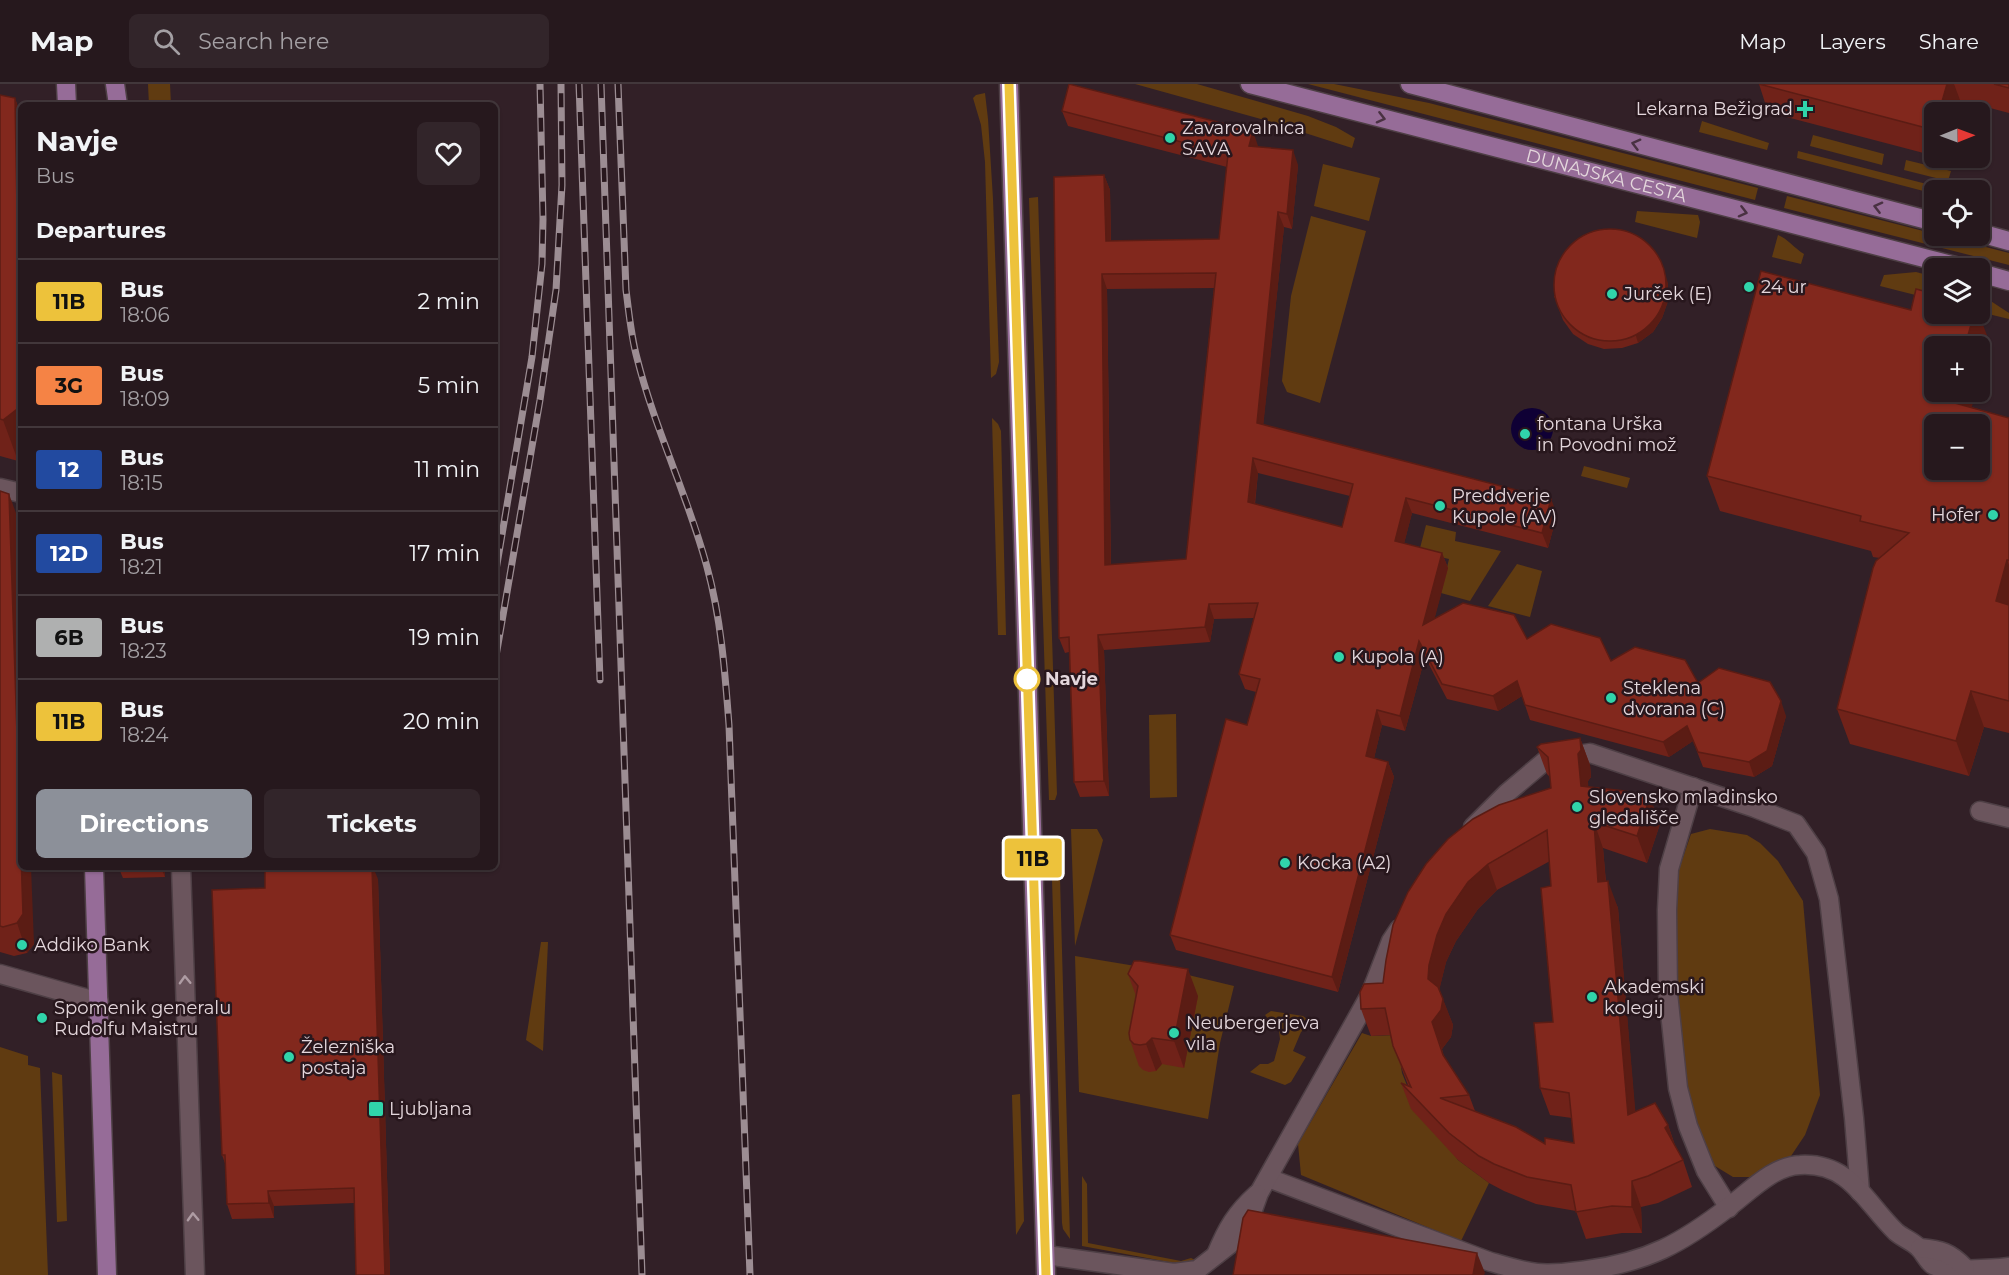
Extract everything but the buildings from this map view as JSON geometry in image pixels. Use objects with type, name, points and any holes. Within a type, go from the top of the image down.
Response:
[{"type":"main road","points":[[66,84],[67,102]]},
{"type":"main road","points":[[115,84],[118,102]]},
{"type":"main road","points":[[1009,84],[1046,1275]]},
{"type":"main road","name":"DUNAJSKA CESTA","points":[[1250,84],[1924,258]]},
{"type":"main road","points":[[1410,84],[1924,219]]},
{"type":"main road","points":[[1990,236],[2009,241]]},
{"type":"main road","points":[[1990,276],[2009,281]]},
{"type":"main road","points":[[94,870],[107,1275]]},
{"type":"street","points":[[0,488],[18,492]]},
{"type":"street","points":[[1458,844],[1507,792],[1546,760],[1590,753],[1778,815],[1796,824],[1816,853],[1829,899],[1854,1118],[1860,1192]]},
{"type":"street","points":[[1693,787],[1669,869],[1666,910],[1668,993],[1678,1088],[1688,1126],[1706,1171],[1729,1208]]},
{"type":"street","points":[[1980,811],[2009,818]]},
{"type":"street","points":[[181,870],[195,1275]]},
{"type":"street","points":[[1046,1255],[1174,1273],[1197,1270],[1238,1238],[1250,1218],[1264,1185],[1370,995],[1391,941],[1408,913]]},
{"type":"street","points":[[0,974],[99,1002]]},
{"type":"street","points":[[1264,1185],[1488,1261],[1539,1274],[1604,1268],[1662,1251],[1689,1237],[1780,1170],[1800,1165],[1828,1168],[1851,1180],[1897,1233],[1920,1248],[1938,1250],[1953,1256],[1965,1268],[2009,1267]]},
{"type":"shaded area","points":[[148,84],[170,84],[171,102],[149,102]]},
{"type":"shaded area","points":[[1135,84],[1197,84],[1308,116],[1336,127],[1355,138],[1352,148],[1268,121]]},
{"type":"shaded area","points":[[1308,84],[1334,84],[1429,103],[1758,188],[1755,200]]},
{"type":"shaded area","points":[[985,93],[993,199],[999,362],[996,374],[991,378],[985,162],[981,125],[973,98]]},
{"type":"shaded area","points":[[1702,121],[1769,143],[1767,150],[1699,132]]},
{"type":"shaded area","points":[[1813,135],[1884,154],[1882,165],[1810,146]]},
{"type":"shaded area","points":[[1798,151],[1924,183],[1924,191],[1797,158]]},
{"type":"shaded area","points":[[1906,160],[1924,164],[1924,168],[1951,171],[1948,180],[1944,180],[1904,170]]},
{"type":"shaded area","points":[[1323,164],[1380,178],[1369,221],[1314,206]]},
{"type":"shaded area","points":[[1787,196],[1924,231],[1924,243],[1784,208]]},
{"type":"shaded area","points":[[1038,197],[1057,794],[1055,800],[1049,800],[1029,198]]},
{"type":"shaded area","points":[[1637,211],[1698,215],[1700,222],[1697,238],[1635,222]]},
{"type":"shaded area","points":[[1311,216],[1366,231],[1320,403],[1287,392],[1282,381],[1291,296]]},
{"type":"shaded area","points":[[1778,235],[1804,254],[1801,264],[1772,257]]},
{"type":"shaded area","points":[[1934,246],[1982,246],[2009,253],[2009,265],[1990,260],[1990,258],[1981,258]]},
{"type":"shaded area","points":[[1916,272],[1924,274],[1924,297],[1880,286],[1884,275]]},
{"type":"shaded area","points":[[1990,301],[2009,313],[2009,319],[1990,314]]},
{"type":"shaded area","points":[[1532,408],[1547,414],[1553,429],[1547,444],[1532,450],[1517,444],[1511,429],[1517,414]]},
{"type":"shaded area","points":[[992,418],[1001,431],[1006,635],[998,635]]},
{"type":"shaded area","points":[[1584,466],[1630,478],[1627,488],[1581,476]]},
{"type":"shaded area","points":[[1426,525],[1456,532],[1455,541],[1501,551],[1470,601],[1441,593],[1449,559],[1419,552]]},
{"type":"shaded area","points":[[1517,564],[1542,571],[1530,617],[1488,606]]},
{"type":"shaded area","points":[[1176,714],[1177,797],[1150,798],[1149,715]]},
{"type":"shaded area","points":[[1071,829],[1097,829],[1103,840],[1075,946]]},
{"type":"shaded area","points":[[1710,829],[1747,835],[1760,843],[1778,861],[1803,901],[1820,1095],[1805,1135],[1791,1156],[1777,1161],[1752,1177],[1733,1177],[1715,1166],[1695,1119],[1687,1087],[1678,996],[1675,881],[1691,834]]},
{"type":"shaded area","points":[[1059,843],[1070,1239],[1062,1223],[1051,844]]},
{"type":"shaded area","points":[[541,942],[548,942],[543,1051],[526,1040]]},
{"type":"shaded area","points":[[1075,956],[1184,974],[1234,986],[1220,1043],[1208,1119],[1079,1092]]},
{"type":"shaded area","points":[[1271,1011],[1303,1016],[1307,1019],[1306,1028],[1301,1032],[1293,1051],[1306,1057],[1291,1082],[1285,1085],[1250,1072],[1260,1064],[1274,1061],[1280,1039],[1279,1031],[1265,1015]]},
{"type":"shaded area","points":[[1362,1033],[1371,1036],[1396,1035],[1402,1073],[1410,1093],[1458,1160],[1489,1183],[1461,1241],[1301,1175],[1298,1144]]},
{"type":"shaded area","points":[[0,1047],[28,1056],[28,1065],[40,1068],[48,1275],[0,1275]]},
{"type":"shaded area","points":[[52,1072],[62,1075],[67,1221],[57,1222]]},
{"type":"shaded area","points":[[1020,1094],[1024,1221],[1016,1235],[1012,1095]]},
{"type":"shaded area","points":[[1082,1176],[1087,1184],[1088,1243],[1181,1261],[1191,1258],[1195,1260],[1185,1265],[1082,1246]]},
{"type":"railway","points":[[498,558],[532,357],[542,264],[540,84]]},
{"type":"railway","points":[[498,645],[540,400],[556,290],[562,185],[561,84]]},
{"type":"railway","points":[[579,84],[600,680]]},
{"type":"railway","points":[[601,84],[642,1275]]},
{"type":"railway","points":[[618,84],[626,290],[633,341],[644,385],[691,515],[707,567],[716,606],[724,665],[729,725],[750,1275]]},
{"type":"bus line","name":"11B","points":[[1009,84],[1046,1275]]},
{"type":"place","name":"Lekarna Bežigrad","points":[[1805,109]]},
{"type":"place","name":"Zavarovalnica SAVA","points":[[1170,138]]},
{"type":"place","name":"24 ur","points":[[1749,287]]},
{"type":"place","name":"Jurček (E)","points":[[1612,294]]},
{"type":"place","name":"fontana Urška in Povodni mož","points":[[1525,434]]},
{"type":"place","name":"Preddverje Kupole (AV)","points":[[1440,506]]},
{"type":"place","name":"Hofer","points":[[1993,515]]},
{"type":"place","name":"Kupola (A)","points":[[1339,657]]},
{"type":"place","name":"Navje","points":[[1027,679]]},
{"type":"place","name":"Steklena dvorana (C)","points":[[1611,698]]},
{"type":"place","name":"Slovensko mladinsko gledališče","points":[[1577,807]]},
{"type":"place","name":"Kocka (A2)","points":[[1285,863]]},
{"type":"place","name":"Addiko Bank","points":[[22,945]]},
{"type":"place","name":"Akademski kolegij","points":[[1592,997]]},
{"type":"place","name":"Spomenik generalu Rudolfu Maistru","points":[[42,1018]]},
{"type":"place","name":"Neubergerjeva vila","points":[[1174,1033]]},
{"type":"place","name":"Železniška postaja","points":[[289,1057]]},
{"type":"place","name":"Ljubljana","points":[[376,1109]]}]
